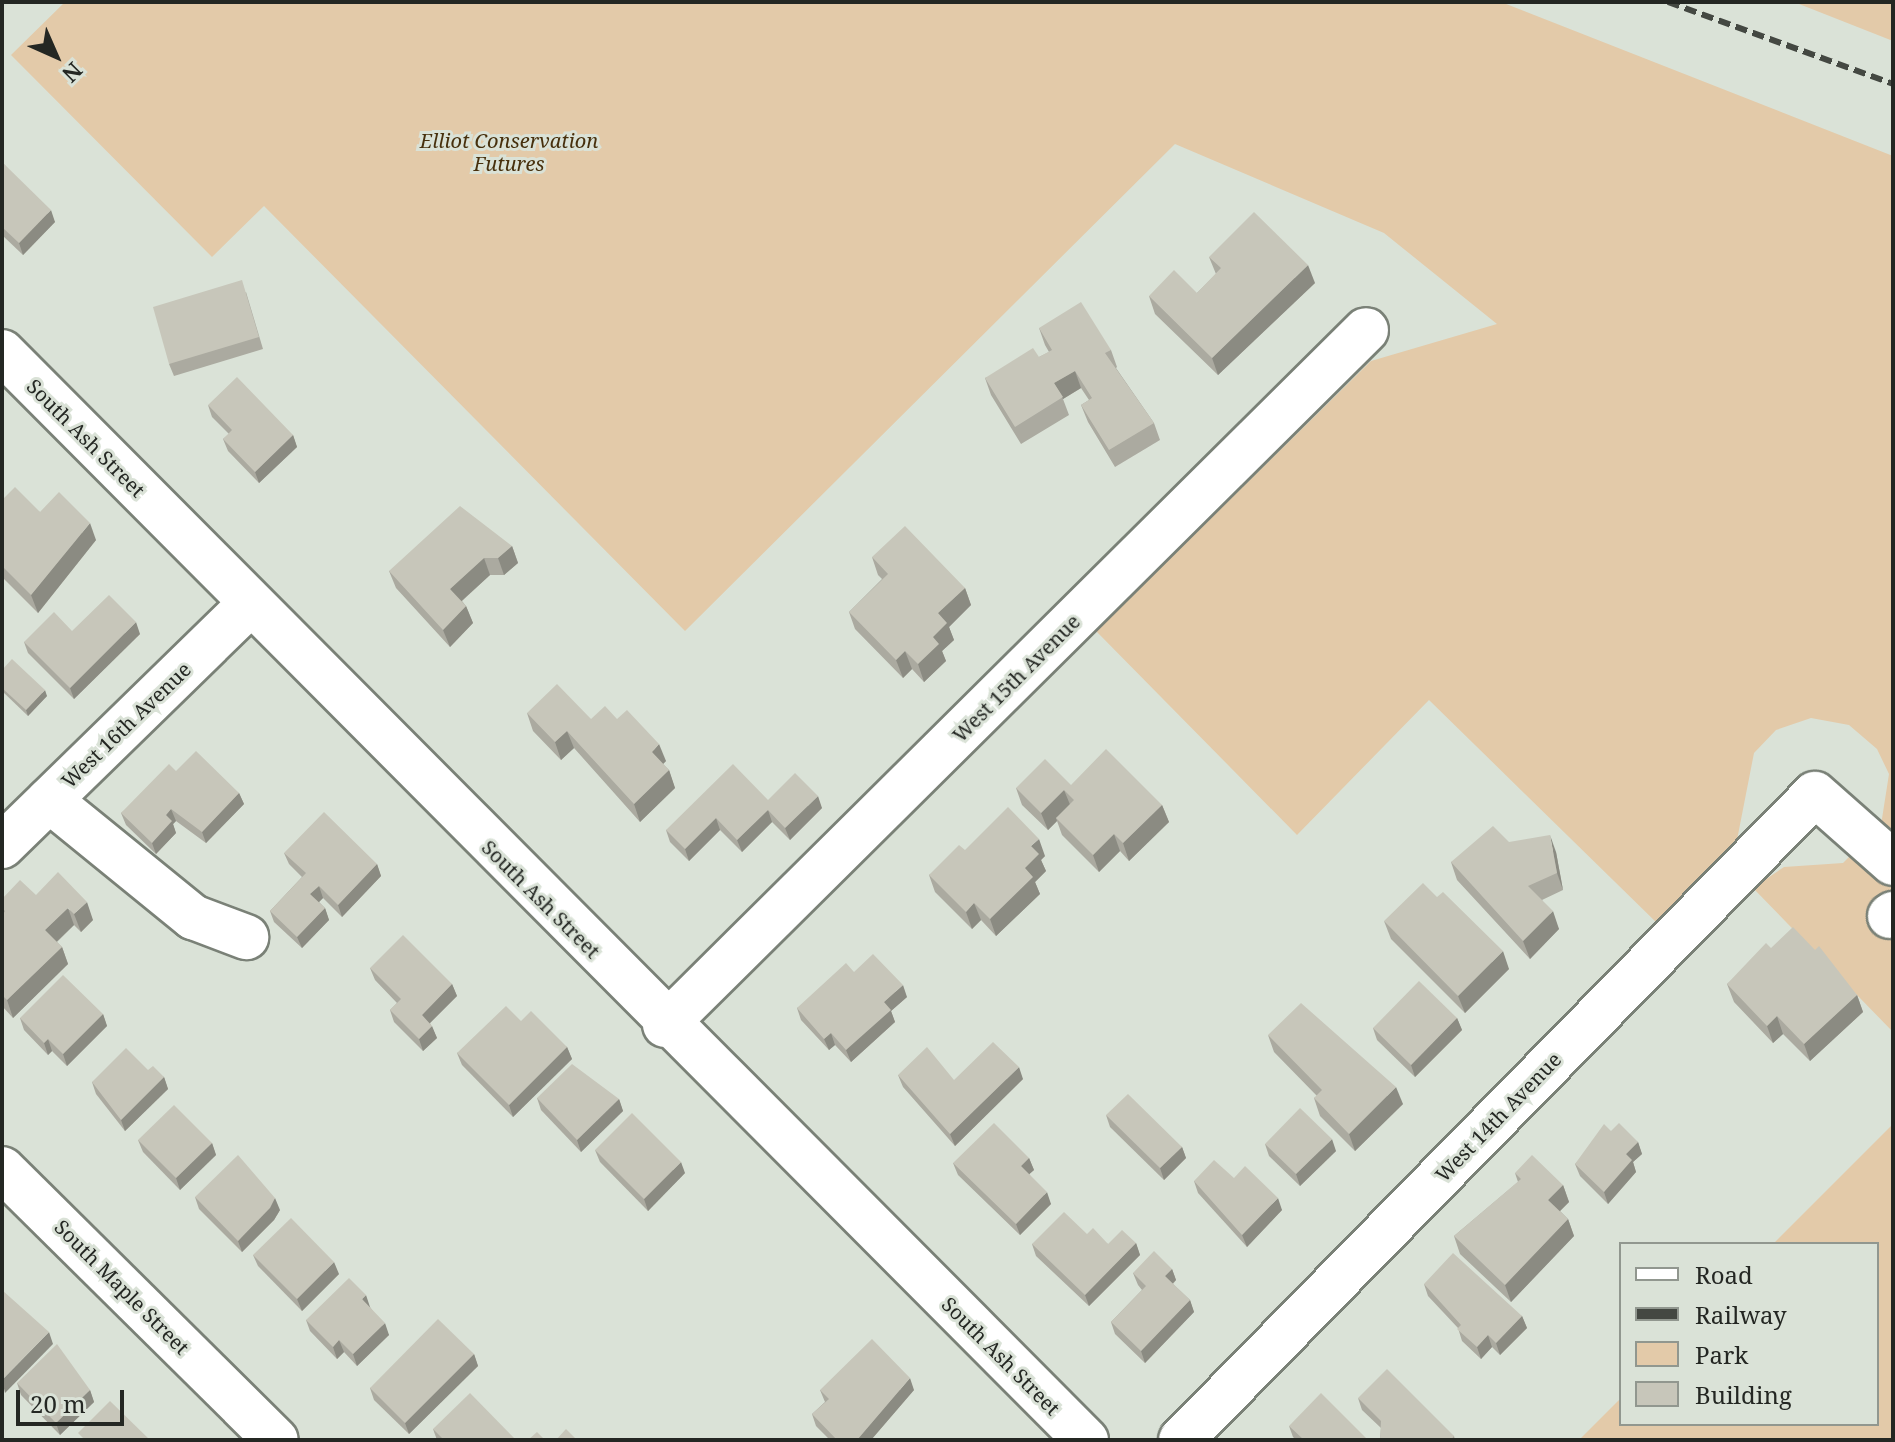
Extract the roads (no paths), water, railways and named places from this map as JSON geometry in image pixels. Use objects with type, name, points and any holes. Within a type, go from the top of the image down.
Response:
[{"type":"street","name":"West 15th Avenue","points":[[665,1025],[1366,330]]},
{"type":"street","name":"South Ash Street","points":[[2,352],[665,1025],[1086,1440]]},
{"type":"street","name":"West 16th Avenue","points":[[2,846],[250,604]]},
{"type":"street","name":"West 14th Avenue","points":[[1181,1440],[1815,794],[1893,863]]},
{"type":"street","points":[[49,800],[193,917],[246,937]]},
{"type":"street","name":"South Maple Street","points":[[2,1169],[276,1440]]},
{"type":"railway","points":[[1668,2],[1893,84]]},
{"type":"park label","name":"Elliot Conservation Futures","points":[[509,152]]}]
